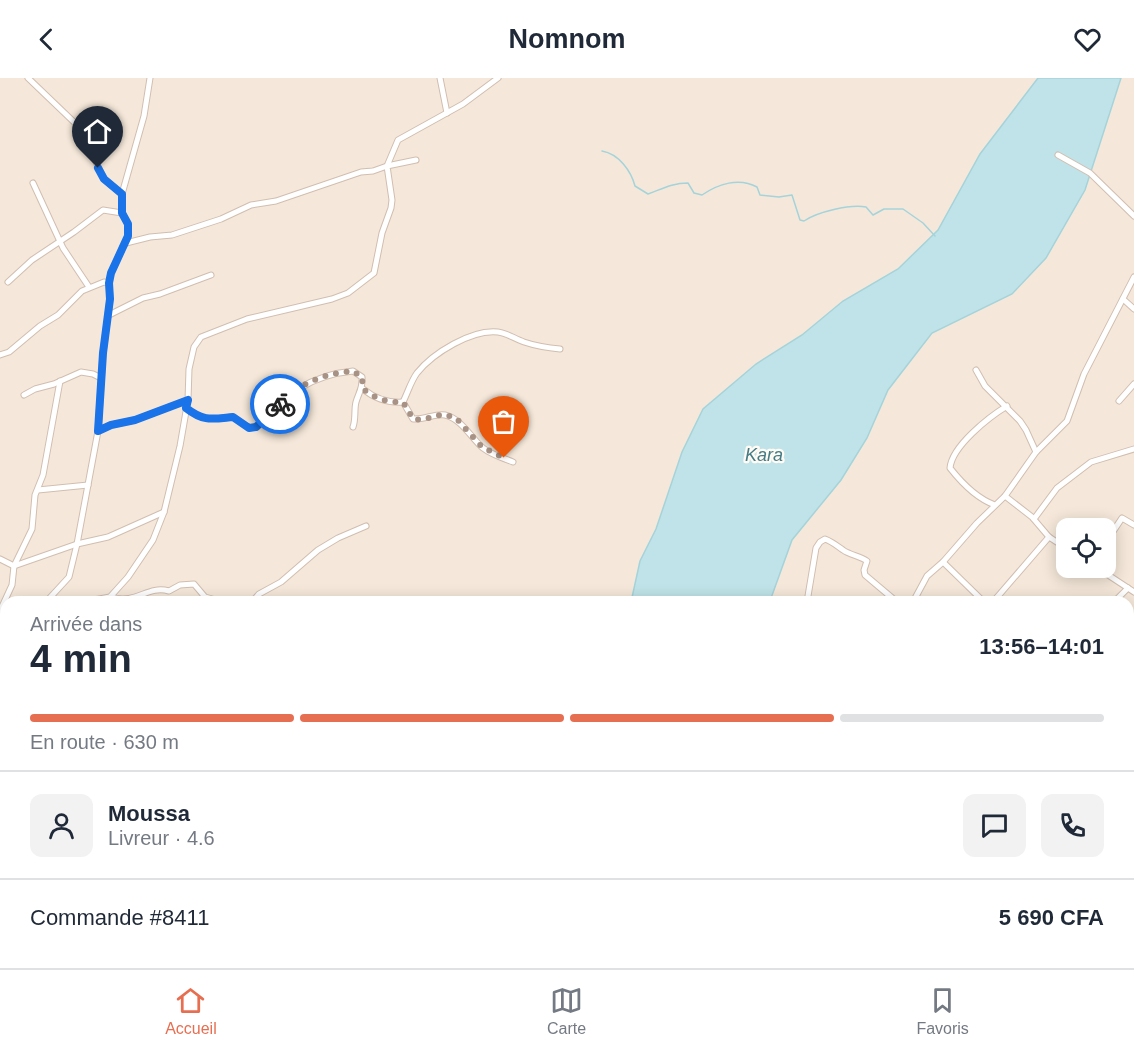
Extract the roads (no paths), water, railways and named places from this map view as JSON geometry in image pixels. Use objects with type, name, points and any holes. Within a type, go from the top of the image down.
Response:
[{"type":"street","points":[[28,78],[76,124],[104,179],[122,194]]},
{"type":"street","points":[[52,596],[69,577],[77,544],[98,431],[101,378],[109,315],[109,283],[111,273],[126,243],[128,224],[122,213],[122,194],[144,116],[150,78]]},
{"type":"street","points":[[440,78],[447,113]]},
{"type":"street","points":[[111,596],[143,557],[153,540],[164,512],[180,446],[188,400],[189,369],[194,347],[201,337],[247,319],[332,299],[348,293],[374,273],[382,234],[391,208],[387,166],[398,140],[463,104],[498,78]]},
{"type":"street","points":[[1058,155],[1090,173],[1134,216]]},
{"type":"street","points":[[126,243],[172,235],[221,219],[251,205],[276,201],[360,172],[416,160]]},
{"type":"street","points":[[33,183],[60,242],[89,287]]},
{"type":"street","points":[[8,282],[32,260],[103,210],[122,213]]},
{"type":"street","points":[[109,315],[143,298],[211,275]]},
{"type":"street","points":[[916,596],[927,576],[1005,496],[1036,452],[1067,421],[1084,374],[1134,277]]},
{"type":"street","points":[[0,355],[9,352],[40,326],[58,315],[89,287],[104,282],[109,283]]},
{"type":"street","points":[[1123,299],[1134,309]]},
{"type":"street","points":[[403,402],[412,381],[425,365],[467,336],[481,332],[498,332],[522,342],[560,349]]},
{"type":"street","points":[[976,370],[985,386],[1007,406],[1026,430],[1036,452]]},
{"type":"street","points":[[186,408],[203,418],[214,420],[233,417],[249,428],[256,427],[288,394],[300,386],[317,379],[353,371],[362,377],[363,389],[355,404],[357,415],[353,427]]},
{"type":"street","points":[[24,395],[81,372],[101,378]]},
{"type":"street","points":[[7,596],[12,585],[14,566],[32,529],[35,495],[48,451],[60,381]]},
{"type":"street","points":[[1119,401],[1134,384]]},
{"type":"street","points":[[363,389],[370,395],[383,400],[403,402]]},
{"type":"street","points":[[98,431],[188,400]]},
{"type":"street","points":[[403,402],[413,419],[422,420],[443,414],[456,418],[482,447],[513,462]]},
{"type":"street","points":[[995,505],[983,500],[950,468],[956,453],[989,417],[1007,406]]},
{"type":"street","points":[[1034,519],[1057,489],[1091,462],[1134,449]]},
{"type":"street","points":[[38,490],[88,485]]},
{"type":"street","points":[[1005,496],[1034,519],[1049,537],[1056,542]]},
{"type":"street","points":[[0,559],[14,566],[77,544],[108,537],[164,512]]},
{"type":"street","points":[[1116,527],[1122,518],[1134,525]]},
{"type":"street","points":[[257,596],[281,582],[318,550],[366,526]]},
{"type":"street","points":[[998,596],[1049,537]]},
{"type":"street","points":[[808,596],[816,548],[825,539],[851,555],[867,561],[865,575],[890,596]]},
{"type":"street","points":[[943,562],[978,596]]},
{"type":"street","points":[[1113,578],[1134,592]]},
{"type":"street","points":[[141,596],[160,589],[169,591],[180,585],[194,584],[204,596]]},
{"type":"street","points":[[1120,596],[1128,588]]},
{"type":"water","name":"Kara","points":[[1038,78],[1121,78],[1085,190],[1046,258],[1012,294],[932,333],[888,390],[867,438],[841,480],[792,540],[772,596],[632,596],[640,561],[656,529],[682,452],[703,409],[756,364],[802,335],[843,301],[898,269],[938,230],[980,154]]},
{"type":"waterway","points":[[602,151],[619,159],[631,175],[635,186],[648,194],[672,185],[688,183],[694,193],[702,195],[722,185],[743,182],[757,187],[760,195],[779,197],[792,195],[800,220],[804,221],[825,212],[859,206],[866,207],[873,215],[884,209],[903,209],[923,223],[935,236]]}]
